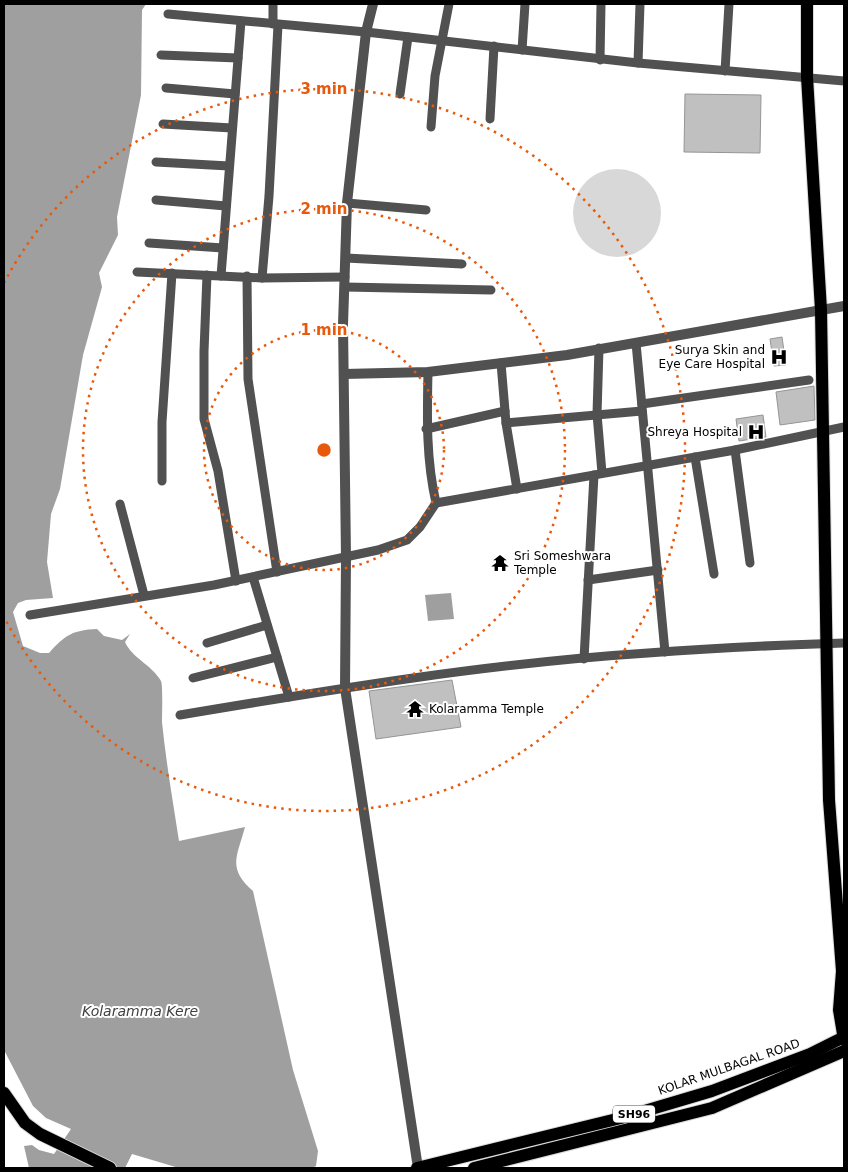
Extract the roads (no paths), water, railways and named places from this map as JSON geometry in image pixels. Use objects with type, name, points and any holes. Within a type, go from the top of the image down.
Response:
[{"type":"main road","points":[[807,4],[807,77],[821,310],[828,800],[842,961],[834,1052],[844,1064]]},
{"type":"main road","points":[[839,1010],[844,1038]]},
{"type":"main road","name":"KOLAR MULBAGAL ROAD","points":[[474,1168],[712,1108],[834,1052],[844,1038]]},
{"type":"main road","name":"KOLAR MULBAGAL ROAD","points":[[418,1168],[622,1118],[834,1052]]},
{"type":"main road","points":[[4,1093],[26,1123],[62,1146],[110,1168]]},
{"type":"street","points":[[262,278],[269,196],[276,25],[273,4]]},
{"type":"street","points":[[373,4],[366,32],[347,202],[343,325],[346,556],[345,688],[418,1168]]},
{"type":"street","points":[[431,126],[441,40],[448,4]]},
{"type":"street","points":[[522,50],[525,4]]},
{"type":"street","points":[[600,60],[601,4]]},
{"type":"street","points":[[638,63],[640,4]]},
{"type":"street","points":[[725,71],[729,4]]},
{"type":"street","points":[[168,14],[366,32],[600,60],[844,81]]},
{"type":"street","points":[[221,276],[241,21]]},
{"type":"street","points":[[400,94],[408,37]]},
{"type":"street","points":[[490,119],[494,46]]},
{"type":"street","points":[[161,56],[238,58]]},
{"type":"street","points":[[166,88],[235,94]]},
{"type":"street","points":[[163,124],[232,128]]},
{"type":"street","points":[[156,162],[229,166]]},
{"type":"street","points":[[156,200],[226,206]]},
{"type":"street","points":[[347,202],[426,210]]},
{"type":"street","points":[[149,243],[223,248]]},
{"type":"street","points":[[346,258],[462,264]]},
{"type":"street","points":[[137,272],[246,276],[491,290]]},
{"type":"street","points":[[162,481],[162,422],[172,273]]},
{"type":"street","points":[[207,275],[203,368],[204,419],[218,471],[236,581]]},
{"type":"street","points":[[246,276],[248,379],[277,572]]},
{"type":"street","points":[[344,374],[428,372],[567,355],[844,306]]},
{"type":"street","points":[[636,342],[649,464],[665,652]]},
{"type":"street","points":[[584,659],[588,580],[598,474],[599,348]]},
{"type":"street","points":[[501,363],[506,423],[517,489]]},
{"type":"street","points":[[30,615],[236,581],[378,550],[406,540],[420,528],[436,503],[429,475],[426,429],[428,372]]},
{"type":"street","points":[[506,423],[642,408],[809,380]]},
{"type":"street","points":[[426,429],[505,411]]},
{"type":"street","points":[[436,503],[735,450],[844,428]]},
{"type":"street","points":[[735,450],[750,562]]},
{"type":"street","points":[[696,457],[714,574]]},
{"type":"street","points":[[120,504],[144,596]]},
{"type":"street","points":[[588,580],[658,570]]},
{"type":"street","points":[[253,577],[289,697]]},
{"type":"street","points":[[207,643],[267,625]]},
{"type":"street","points":[[180,716],[345,688],[523,665],[665,652],[844,643]]},
{"type":"street","points":[[193,678],[277,657]]},
{"type":"water","name":"Kolaramma Kere","points":[[4,4],[146,4],[142,10],[141,95],[117,217],[118,235],[99,273],[102,287],[83,355],[60,489],[51,514],[47,562],[53,598],[26,600],[18,603],[13,612],[23,646],[40,653],[49,653],[60,642],[75,632],[97,629],[104,636],[122,640],[130,634],[125,642],[128,648],[153,670],[162,683],[162,722],[179,841],[245,827],[237,854],[237,869],[245,883],[253,891],[293,1070],[318,1151],[316,1166],[312,1168],[179,1168],[132,1154],[125,1168],[29,1168],[24,1146],[32,1145],[39,1150],[54,1154],[71,1129],[46,1118],[33,1106],[4,1050]]},
{"type":"water","points":[[451,593],[454,619],[428,621],[425,595]]},
{"type":"place","name":"Surya Skin and Eye Care Hospital","points":[[779,357]]},
{"type":"place","name":"Shreya Hospital","points":[[756,432]]},
{"type":"place","name":"Sri Someshwara Temple","points":[[500,563]]},
{"type":"place","name":"Kolaramma Temple","points":[[415,709]]}]
